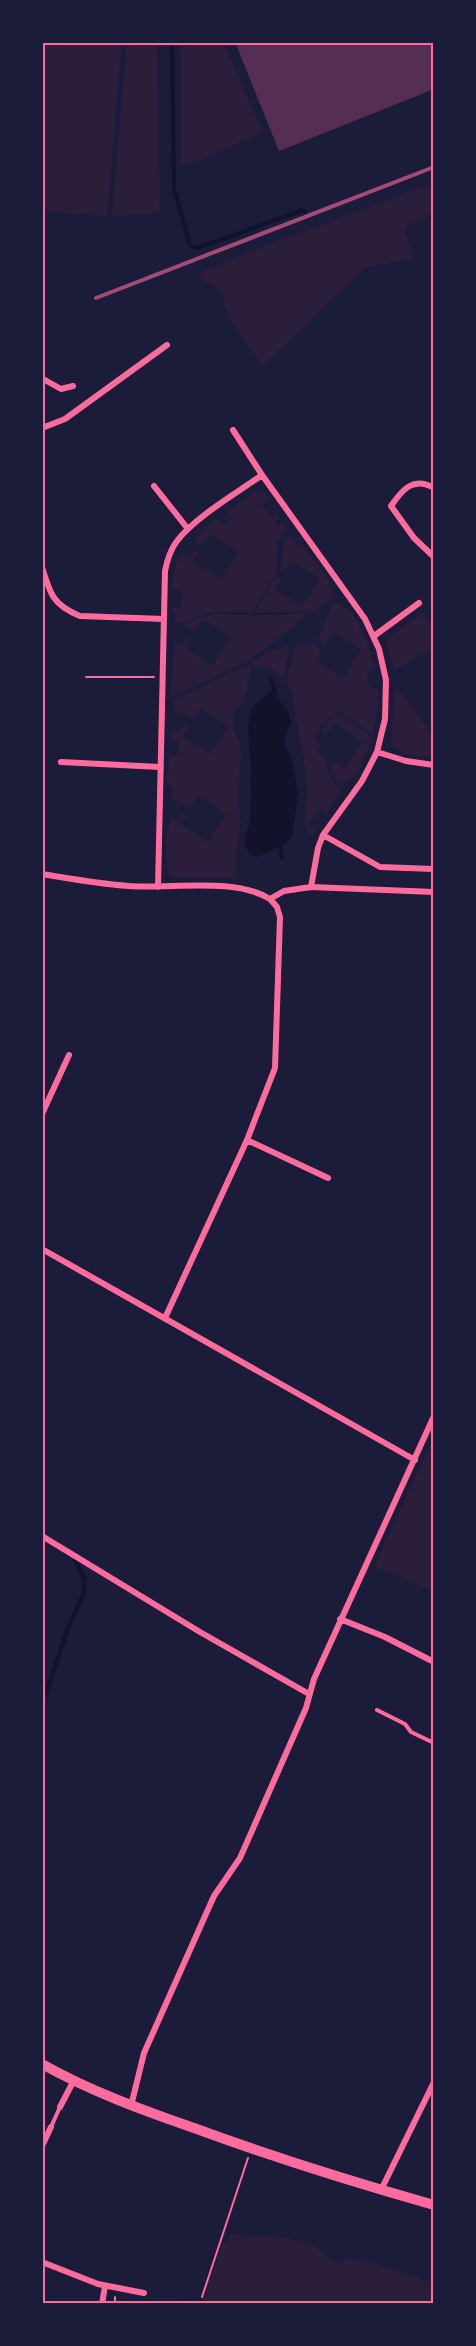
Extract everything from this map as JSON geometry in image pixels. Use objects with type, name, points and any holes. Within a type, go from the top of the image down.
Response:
[{"type":"main road","points":[[42,2064],[73,2082],[131,2106],[227,2140],[434,2205]]},
{"type":"street","points":[[42,428],[65,419],[167,345]]},
{"type":"street","points":[[42,381],[45,380],[61,389],[73,386]]},
{"type":"street","points":[[233,430],[262,475],[356,604],[374,636],[383,663],[386,687],[385,719],[377,752],[362,781],[323,835],[318,848],[311,888]]},
{"type":"street","points":[[158,887],[165,572],[168,556],[176,542],[189,529],[262,475]]},
{"type":"street","points":[[434,488],[425,484],[410,484],[391,506],[414,538],[434,557],[434,544]]},
{"type":"street","points":[[154,486],[189,529]]},
{"type":"street","points":[[42,567],[51,596],[68,611],[80,616],[164,619]]},
{"type":"street","points":[[374,636],[419,603]]},
{"type":"street","points":[[377,752],[406,761],[434,765]]},
{"type":"street","points":[[61,762],[160,767]]},
{"type":"street","points":[[323,835],[380,867],[434,869]]},
{"type":"street","points":[[42,874],[130,886],[238,887],[258,891],[270,899],[277,907],[280,916],[275,1068],[247,1140],[165,1318]]},
{"type":"street","points":[[270,899],[284,891],[311,888],[434,892]]},
{"type":"street","points":[[42,1114],[69,1055]]},
{"type":"street","points":[[247,1140],[328,1178]]},
{"type":"street","points":[[42,1249],[415,1460]]},
{"type":"street","points":[[131,2106],[144,2053],[214,1896],[240,1858],[306,1708],[309,1694],[340,1619],[434,1416]]},
{"type":"street","points":[[42,1536],[200,1632],[309,1694]]},
{"type":"street","points":[[340,1619],[385,1637],[434,1662]]},
{"type":"street","points":[[60,2107],[73,2082]]},
{"type":"street","points":[[381,2190],[434,2082]]},
{"type":"street","points":[[42,2146],[51,2127]]},
{"type":"street","points":[[42,2262],[105,2286],[144,2293]]},
{"type":"street","points":[[102,2304],[105,2286]]},
{"type":"lane","points":[[377,1710],[405,1724],[411,1732],[434,1743]]},
{"type":"lane","points":[[51,2127],[60,2107]]},
{"type":"path","points":[[86,677],[163,677]]},
{"type":"path","points":[[202,2297],[248,2158]]},
{"type":"path","points":[[114,2294],[115,2304]]},
{"type":"shaded area","points":[[42,42],[122,42],[107,216],[42,211]]},
{"type":"shaded area","points":[[127,42],[157,42],[160,213],[112,216]]},
{"type":"shaded area","points":[[180,42],[223,42],[263,133],[181,167]]},
{"type":"shaded area","points":[[434,183],[434,213],[404,228],[414,259],[366,267],[263,366],[233,322],[221,291],[196,275],[257,249]]},
{"type":"shaded area","points":[[258,490],[264,492],[269,499],[262,505],[273,519],[278,516],[275,522],[277,526],[282,523],[287,529],[278,541],[276,573],[252,613],[212,612],[175,623],[175,613],[172,608],[181,607],[182,590],[173,589],[173,575],[179,555],[189,559],[195,550],[199,553],[193,562],[221,579],[238,552],[211,534],[201,546],[194,540],[217,518],[223,526],[232,519],[227,511]]},
{"type":"shaded area","points":[[291,534],[329,580],[328,585],[334,595],[316,611],[254,613],[277,575],[281,580],[275,589],[302,606],[320,579],[293,561],[283,572],[281,571],[284,542]]},
{"type":"shaded area","points":[[335,602],[352,612],[367,640],[376,670],[367,672],[370,689],[378,689],[378,708],[373,735],[340,712],[327,719],[320,727],[316,741],[321,745],[316,751],[328,760],[327,768],[330,777],[341,790],[327,814],[320,809],[309,824],[316,829],[313,836],[306,828],[305,767],[291,691],[286,683],[294,646],[312,642],[322,652],[316,661],[343,678],[352,666],[350,664],[361,650],[333,632],[324,645],[318,640],[332,604]]},
{"type":"shaded area","points":[[312,612],[247,662],[170,697],[175,640],[182,645],[187,638],[190,640],[185,648],[212,665],[231,637],[203,619],[193,632],[182,624],[213,614],[281,615]]},
{"type":"shaded area","points":[[423,613],[434,628],[434,647],[394,671],[387,645],[388,638]]},
{"type":"shaded area","points":[[290,646],[283,679],[271,669],[255,666],[253,662],[269,651]]},
{"type":"shaded area","points":[[250,664],[246,690],[233,713],[234,730],[241,748],[238,803],[241,823],[236,854],[236,878],[175,878],[169,874],[167,869],[166,854],[168,829],[172,818],[177,821],[183,813],[187,816],[181,824],[208,842],[226,814],[199,796],[190,809],[179,801],[172,800],[172,790],[167,779],[169,755],[178,755],[179,740],[169,740],[174,729],[179,733],[185,724],[189,727],[183,736],[210,754],[228,727],[201,708],[192,720],[182,713],[173,711],[174,700]]},
{"type":"shaded area","points":[[275,687],[279,699],[289,714],[291,723],[286,735],[285,746],[292,759],[298,793],[293,832],[289,840],[256,857],[249,852],[244,843],[250,821],[251,770],[248,727],[251,709]]},
{"type":"shaded area","points":[[398,689],[434,736],[434,757],[405,753],[391,743],[395,690]]},
{"type":"shaded area","points":[[340,715],[373,737],[358,773],[341,786],[332,774],[331,764],[333,761],[344,769],[362,742],[335,723],[325,735],[321,732],[333,716]]},
{"type":"shaded area","points":[[434,1437],[434,1592],[374,1566]]},
{"type":"shaded area","points":[[232,2235],[294,2239],[317,2247],[329,2259],[337,2263],[343,2264],[346,2257],[434,2283],[434,2304],[201,2304],[221,2247]]},
{"type":"building","points":[[235,42],[434,42],[434,89],[279,151]]},
{"type":"waterway","points":[[172,42],[174,188],[190,245],[198,248],[303,210],[305,212]]},
{"type":"waterway","points":[[271,679],[274,689]]},
{"type":"waterway","points":[[280,843],[282,858]]},
{"type":"waterway","points":[[42,1705],[67,1631],[83,1594],[85,1580],[75,1560]]},
{"type":"railway","points":[[96,298],[434,167]]}]
